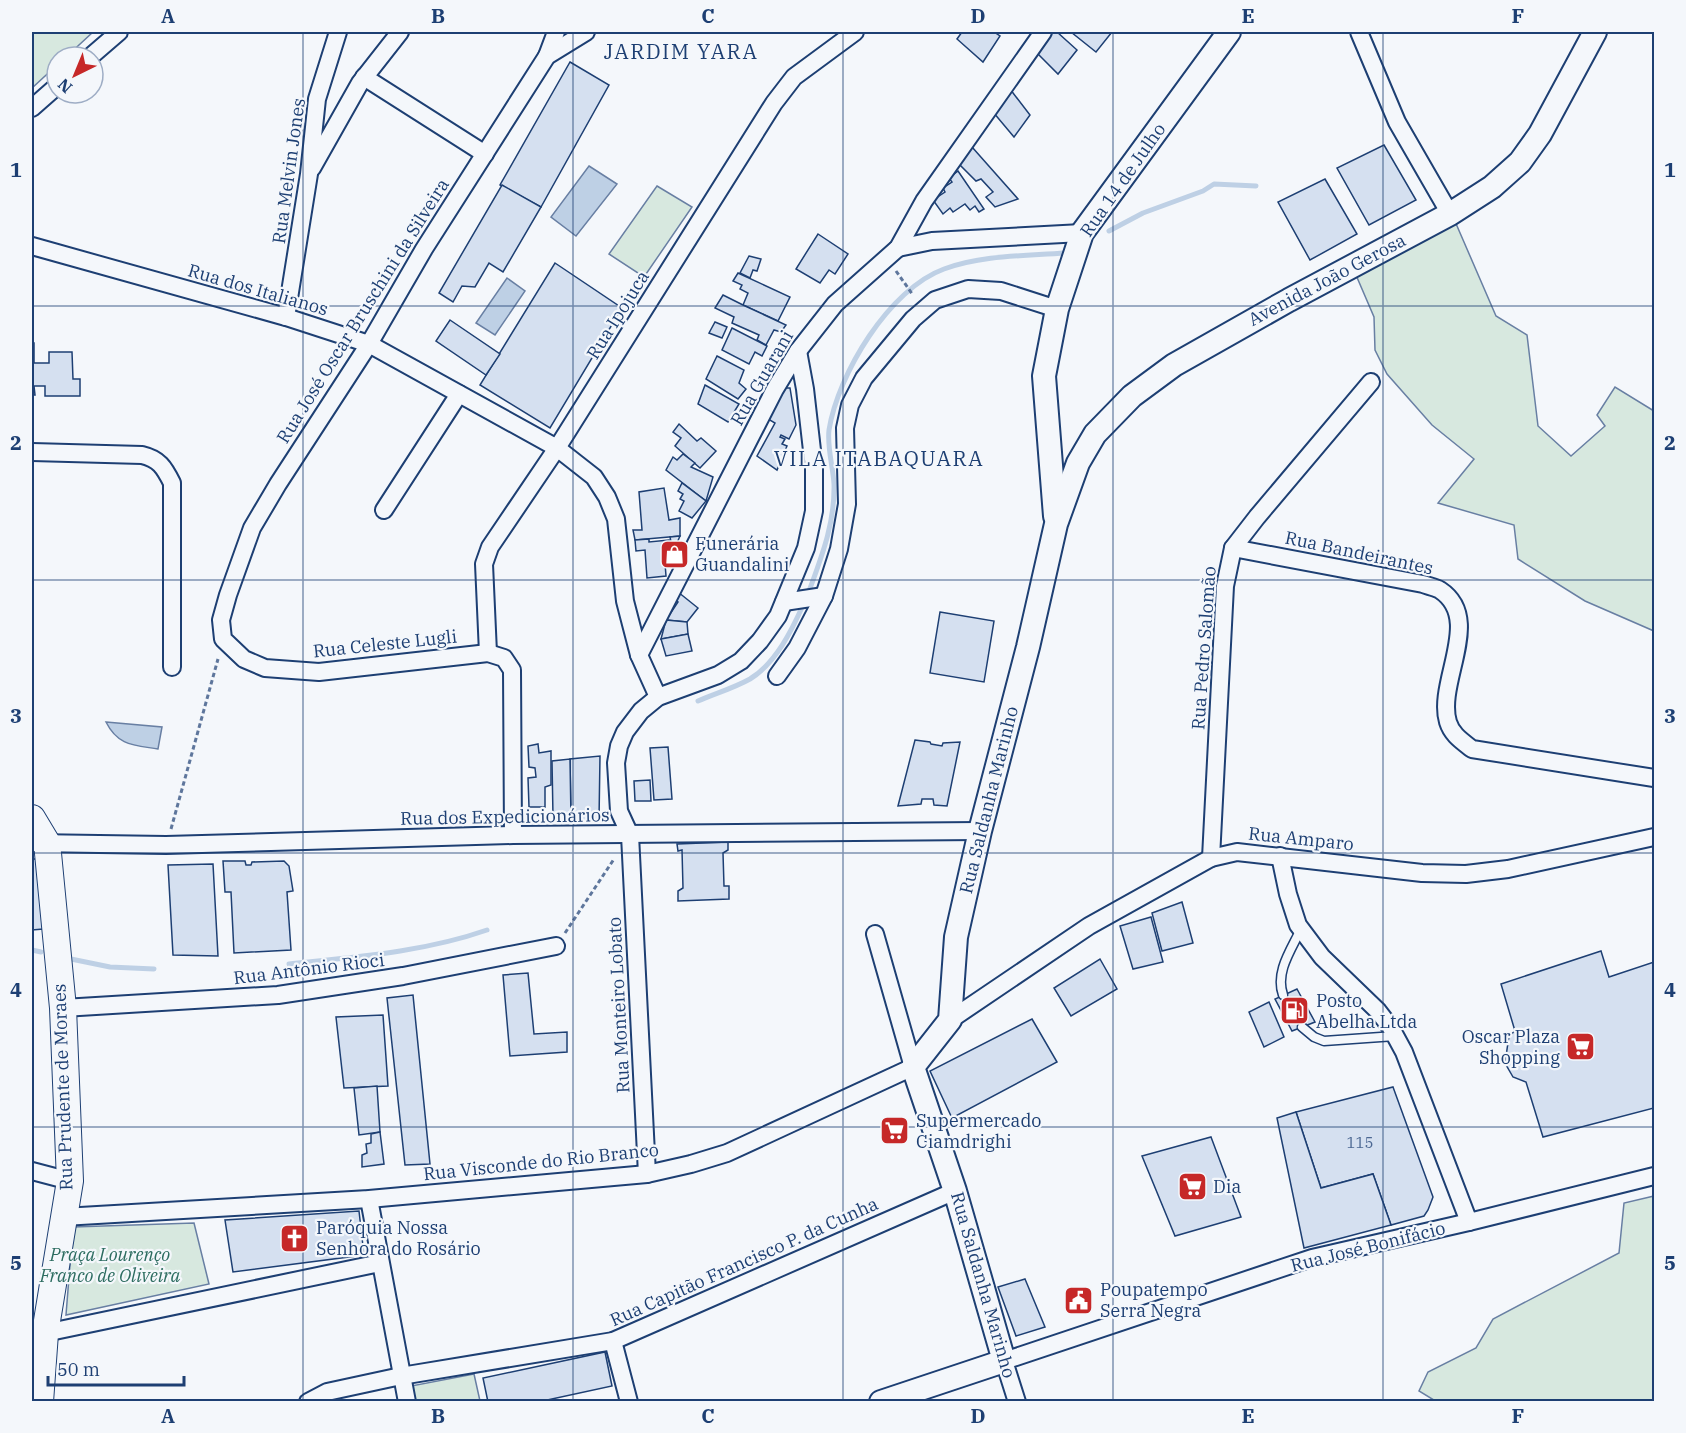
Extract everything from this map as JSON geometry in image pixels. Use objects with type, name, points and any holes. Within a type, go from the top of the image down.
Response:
[{"type":"main road","name":"Rua 14 de Julho","points":[[1056,524],[1044,376],[1057,309],[1082,233],[1230,32]]},
{"type":"main road","name":"Avenida João Gerosa","points":[[1056,524],[1078,463],[1095,434],[1132,396],[1174,365],[1257,317],[1450,214],[1492,187],[1520,162],[1540,134],[1595,32]]},
{"type":"main road","name":"Rua Saldanha Marinho","points":[[950,1020],[956,937],[1056,524]]},
{"type":"main road","points":[[32,818],[39,843]]},
{"type":"main road","name":"Rua Prudente de Moraes","points":[[39,843],[63,1008],[70,1181],[45,1333],[40,1401]]},
{"type":"main road","points":[[913,1067],[950,1020]]},
{"type":"main road","name":"Rua Saldanha Marinho","points":[[913,1067],[955,1191],[1004,1361]]},
{"type":"main road","name":"Rua José Bonifácio","points":[[881,1401],[1004,1361]]},
{"type":"street","points":[[104,45],[119,32]]},
{"type":"street","name":"Rua Melvin Jones","points":[[286,317],[309,174],[317,99],[338,32]]},
{"type":"street","points":[[309,174],[364,77],[400,32]]},
{"type":"street","points":[[548,56],[556,32]]},
{"type":"street","name":"Rua José Oscar Bruschini da Silveira","points":[[223,639],[221,620],[228,595],[252,528],[278,484],[369,344],[424,249],[548,56],[586,32]]},
{"type":"street","name":"Rua Ipojuca","points":[[489,653],[484,564],[486,555],[557,448],[774,103],[794,77],[855,32]]},
{"type":"street","name":"Rua Guarani","points":[[639,655],[775,390],[798,351],[835,304],[898,248],[924,201],[1042,32]]},
{"type":"street","points":[[1360,32],[1397,122],[1450,214]]},
{"type":"street","points":[[364,77],[485,154]]},
{"type":"street","points":[[32,108],[45,97]]},
{"type":"street","points":[[898,248],[932,241],[1082,233]]},
{"type":"street","name":"Rua dos Italianos","points":[[32,246],[286,317],[369,344],[557,448],[594,477],[607,497],[616,519],[625,601],[639,655],[658,697]]},
{"type":"street","points":[[777,676],[796,648],[821,597],[839,549],[847,504],[845,428],[850,405],[864,378],[913,320],[935,300],[968,289],[1001,291],[1057,309]]},
{"type":"street","points":[[658,697],[718,675],[741,661],[760,641],[788,601],[806,548],[814,511],[814,468],[805,388],[798,351]]},
{"type":"street","name":"Rua Pedro Salomão","points":[[1211,858],[1225,586],[1233,548],[1371,382]]},
{"type":"street","points":[[384,510],[459,394]]},
{"type":"street","points":[[32,452],[142,455],[154,458],[163,465],[172,483],[172,667]]},
{"type":"street","name":"Rua Bandeirantes","points":[[1233,548],[1423,584],[1440,590],[1455,605],[1460,623],[1446,702],[1448,722],[1456,737],[1473,749],[1654,778]]},
{"type":"street","points":[[788,601],[821,597]]},
{"type":"street","name":"Rua Celeste Lugli","points":[[223,639],[244,658],[265,668],[319,672],[489,653]]},
{"type":"street","points":[[489,653],[504,658],[512,670],[513,835]]},
{"type":"street","name":"Rua Monteiro Lobato","points":[[647,1174],[630,834],[619,811],[616,763],[619,746],[625,732],[641,711],[658,697]]},
{"type":"street","name":"Rua dos Expedicionários","points":[[39,843],[166,845],[513,835],[980,831]]},
{"type":"street","name":"Rua Amparo","points":[[950,1020],[1089,926],[1211,858],[1237,852],[1422,873],[1466,874],[1508,869],[1654,837]]},
{"type":"street","points":[[1280,856],[1288,894],[1301,929],[1322,957],[1378,1011],[1404,1052],[1469,1222]]},
{"type":"street","name":"Rua Saldanha Marinho","points":[[875,934],[913,1067]]},
{"type":"street","name":"Rua Antônio Rioci","points":[[63,1008],[278,995],[403,976],[556,946]]},
{"type":"street","name":"Rua Visconde do Rio Branco","points":[[369,1199],[647,1174],[691,1164],[727,1152],[913,1067]]},
{"type":"street","points":[[32,1171],[70,1181]]},
{"type":"street","name":"Rua José Bonifácio","points":[[1004,1361],[1312,1258],[1654,1176]]},
{"type":"street","name":"Rua Capitão Francisco P. da Cunha","points":[[308,1401],[327,1392],[401,1376],[613,1341],[955,1191]]},
{"type":"street","points":[[63,1217],[369,1199],[407,1401]]},
{"type":"street","points":[[45,1333],[380,1263]]},
{"type":"street","points":[[613,1341],[624,1401]]},
{"type":"street","name":"Rua Saldanha Marinho","points":[[1004,1361],[1017,1401]]},
{"type":"lane","points":[[1283,995],[1280,985],[1281,973],[1301,929]]},
{"type":"lane","points":[[1302,1027],[1314,1037],[1324,1041],[1395,1035]]},
{"type":"path","points":[[907,285],[915,298]]},
{"type":"path","points":[[166,845],[223,639]]},
{"type":"path","points":[[556,946],[630,834]]},
{"type":"green space","points":[[32,32],[93,32],[79,45],[45,45],[45,76],[32,88]]},
{"type":"green space","points":[[657,186],[692,207],[644,277],[609,254]]},
{"type":"green space","points":[[1454,219],[1496,316],[1527,335],[1538,426],[1571,456],[1605,426],[1597,415],[1615,387],[1654,411],[1654,631],[1585,601],[1518,559],[1514,525],[1438,503],[1474,459],[1432,425],[1387,374],[1375,350],[1374,317],[1356,275]]},
{"type":"green space","points":[[1654,1196],[1654,1401],[1437,1402],[1419,1391],[1428,1372],[1476,1348],[1493,1319],[1619,1253],[1624,1203]]},
{"type":"green space","name":"Praça Lourenço Franco de Oliveira","points":[[194,1223],[209,1284],[66,1315],[73,1227]]},
{"type":"green space","points":[[474,1374],[480,1401],[414,1401],[411,1386]]},
{"type":"water","points":[[589,166],[617,184],[576,236],[551,217]]},
{"type":"water","points":[[507,278],[525,291],[495,335],[476,323]]},
{"type":"water","points":[[106,722],[162,727],[158,749],[121,740]]},
{"type":"building","points":[[962,32],[994,32],[1000,36],[983,62],[957,39]]},
{"type":"building","points":[[1046,32],[1057,32],[1077,50],[1058,74],[1033,49]]},
{"type":"building","points":[[1071,32],[1112,32],[1096,52]]},
{"type":"building","points":[[570,62],[609,85],[541,207],[500,185]]},
{"type":"building","points":[[1010,89],[1030,115],[1014,137],[993,112]]},
{"type":"building","points":[[1384,145],[1416,200],[1369,225],[1337,168]]},
{"type":"building","points":[[972,147],[1018,199],[995,207],[986,197],[993,192],[981,179],[976,181],[956,161]]},
{"type":"building","points":[[958,171],[984,209],[979,212],[975,206],[970,210],[965,204],[953,212],[950,208],[943,214],[933,200],[945,192],[943,188],[952,182],[949,178]]},
{"type":"building","points":[[1325,179],[1357,234],[1310,260],[1278,202]]},
{"type":"building","points":[[502,185],[541,207],[503,272],[489,263],[475,287],[462,286],[453,302],[439,293]]},
{"type":"building","points":[[818,234],[848,254],[835,274],[829,270],[820,283],[796,269]]},
{"type":"building","points":[[749,256],[761,259],[757,271],[753,270],[750,278],[740,273]]},
{"type":"building","points":[[555,263],[622,308],[550,428],[480,385]]},
{"type":"building","points":[[738,273],[790,297],[778,321],[743,305],[748,293],[740,289],[742,285],[733,281]]},
{"type":"building","points":[[723,295],[786,325],[781,332],[774,330],[766,345],[757,340],[759,335],[732,323],[734,317],[715,308]]},
{"type":"building","points":[[450,320],[500,354],[486,375],[436,341]]},
{"type":"building","points":[[715,322],[727,327],[722,338],[709,333]]},
{"type":"building","points":[[732,328],[767,346],[762,356],[755,352],[749,364],[722,350]]},
{"type":"building","points":[[32,343],[34,343],[34,363],[49,363],[49,352],[72,352],[73,379],[80,379],[80,396],[45,396],[45,386],[34,386],[35,395],[32,395]]},
{"type":"building","points":[[717,356],[744,370],[739,383],[746,389],[738,399],[706,379]]},
{"type":"building","points":[[705,385],[739,404],[728,422],[698,404]]},
{"type":"building","points":[[776,388],[790,388],[796,425],[789,439],[781,435],[780,437],[785,439],[782,444],[787,446],[777,470],[757,456],[775,423],[763,416]]},
{"type":"building","points":[[679,424],[697,441],[701,438],[716,451],[700,468],[675,446],[681,438],[673,432]]},
{"type":"building","points":[[683,454],[695,463],[691,467],[713,477],[706,501],[666,470],[673,457],[677,460]]},
{"type":"building","points":[[682,483],[706,501],[692,518],[679,511],[684,501],[680,499],[683,494],[678,491]]},
{"type":"building","points":[[664,488],[669,520],[680,518],[680,536],[635,540],[633,530],[642,530],[639,492]]},
{"type":"building","points":[[680,536],[671,557],[671,563],[665,563],[666,576],[647,578],[645,550],[636,551],[635,540],[649,539],[649,542],[669,540],[671,542],[670,537]]},
{"type":"building","points":[[678,592],[698,608],[687,622],[666,620],[678,602],[673,599]]},
{"type":"building","points":[[940,612],[994,621],[984,682],[930,673]]},
{"type":"building","points":[[666,620],[687,622],[688,634],[661,639]]},
{"type":"building","points":[[688,634],[692,651],[666,656],[661,639]]},
{"type":"building","points":[[915,740],[942,746],[943,743],[960,742],[947,806],[934,805],[933,799],[922,799],[921,804],[898,806]]},
{"type":"building","points":[[538,744],[539,753],[551,751],[551,785],[545,787],[545,807],[529,807],[528,778],[536,777],[535,768],[529,767],[528,746]]},
{"type":"building","points":[[668,747],[672,799],[654,800],[650,748]]},
{"type":"building","points":[[600,756],[599,820],[571,821],[570,759]]},
{"type":"building","points":[[570,759],[571,817],[553,816],[552,761]]},
{"type":"building","points":[[650,780],[651,801],[635,801],[634,781]]},
{"type":"building","points":[[728,842],[728,850],[723,853],[724,886],[729,886],[729,899],[678,901],[678,891],[683,888],[682,850],[678,851],[677,844]]},
{"type":"building","points":[[32,859],[38,859],[43,929],[32,930]]},
{"type":"building","points":[[223,861],[245,861],[246,865],[251,865],[252,862],[284,861],[289,866],[293,891],[287,892],[291,950],[234,953],[231,892],[225,892]]},
{"type":"building","points":[[213,864],[218,956],[173,955],[168,865]]},
{"type":"building","points":[[1182,902],[1193,943],[1162,951],[1152,913]]},
{"type":"building","points":[[1151,917],[1163,962],[1133,969],[1120,926]]},
{"type":"building","name":"Oscar Plaza Shopping","points":[[1601,951],[1609,977],[1654,962],[1654,1108],[1543,1137],[1526,1082],[1513,1077],[1505,1063],[1509,1036],[1515,1031],[1501,984]]},
{"type":"building","points":[[1100,959],[1117,989],[1071,1016],[1054,988]]},
{"type":"building","points":[[528,973],[534,1034],[567,1032],[567,1052],[510,1056],[503,975]]},
{"type":"building","name":"Posto Abelha Ltda","points":[[1297,989],[1315,1022],[1292,1031],[1275,999]]},
{"type":"building","points":[[413,995],[430,1164],[405,1165],[387,998]]},
{"type":"building","points":[[1269,1002],[1284,1037],[1264,1047],[1249,1012]]},
{"type":"building","points":[[383,1015],[388,1086],[344,1088],[336,1017]]},
{"type":"building","points":[[1032,1019],[1057,1062],[952,1118],[930,1071]]},
{"type":"building","points":[[377,1086],[380,1132],[359,1135],[354,1088]]},
{"type":"building","points":[[1393,1087],[1433,1197],[1424,1216],[1391,1225],[1373,1174],[1321,1188],[1296,1112]]},
{"type":"building","points":[[1296,1112],[1321,1188],[1373,1174],[1391,1225],[1304,1248],[1277,1118]]},
{"type":"building","points":[[380,1132],[384,1164],[362,1167],[362,1155],[367,1153],[366,1144],[371,1143],[371,1134]]},
{"type":"building","name":"Dia","points":[[1211,1137],[1241,1217],[1175,1236],[1142,1156]]},
{"type":"building","name":"Paróquia Nossa Senhora do Rosário","points":[[359,1211],[364,1255],[233,1272],[225,1220]]},
{"type":"building","points":[[1025,1279],[1045,1327],[1016,1336],[998,1287]]},
{"type":"building","points":[[605,1352],[612,1386],[538,1402],[488,1402],[483,1378]]},
{"type":"waterway","points":[[1109,231],[1143,213],[1203,191],[1214,184],[1256,186]]},
{"type":"waterway","points":[[808,594],[826,540],[834,499],[829,450],[829,430],[834,408],[843,384],[869,336],[904,295],[924,279],[944,269],[988,259],[1065,253]]},
{"type":"waterway","points":[[698,701],[750,679],[768,664],[782,645],[804,603]]},
{"type":"waterway","points":[[289,964],[414,949],[487,930]]},
{"type":"waterway","points":[[32,950],[41,952]]},
{"type":"waterway","points":[[71,959],[110,967],[154,969]]},
{"type":"place","name":"Funerária Guandalini","points":[[674,554]]},
{"type":"place","name":"Posto Abelha Ltda","points":[[1295,1011]]},
{"type":"place","name":"Oscar Plaza Shopping","points":[[1581,1047]]},
{"type":"place","name":"Supermercado Ciamdrighi","points":[[895,1131]]},
{"type":"place","name":"Dia","points":[[1192,1187]]},
{"type":"place","name":"Paróquia Nossa Senhora do Rosário","points":[[295,1238]]},
{"type":"place","name":"Poupatempo Serra Negra","points":[[1079,1300]]},
{"type":"district","name":"JARDIM YARA","points":[[681,52]]},
{"type":"district","name":"VILA ITABAQUARA","points":[[879,459]]}]
